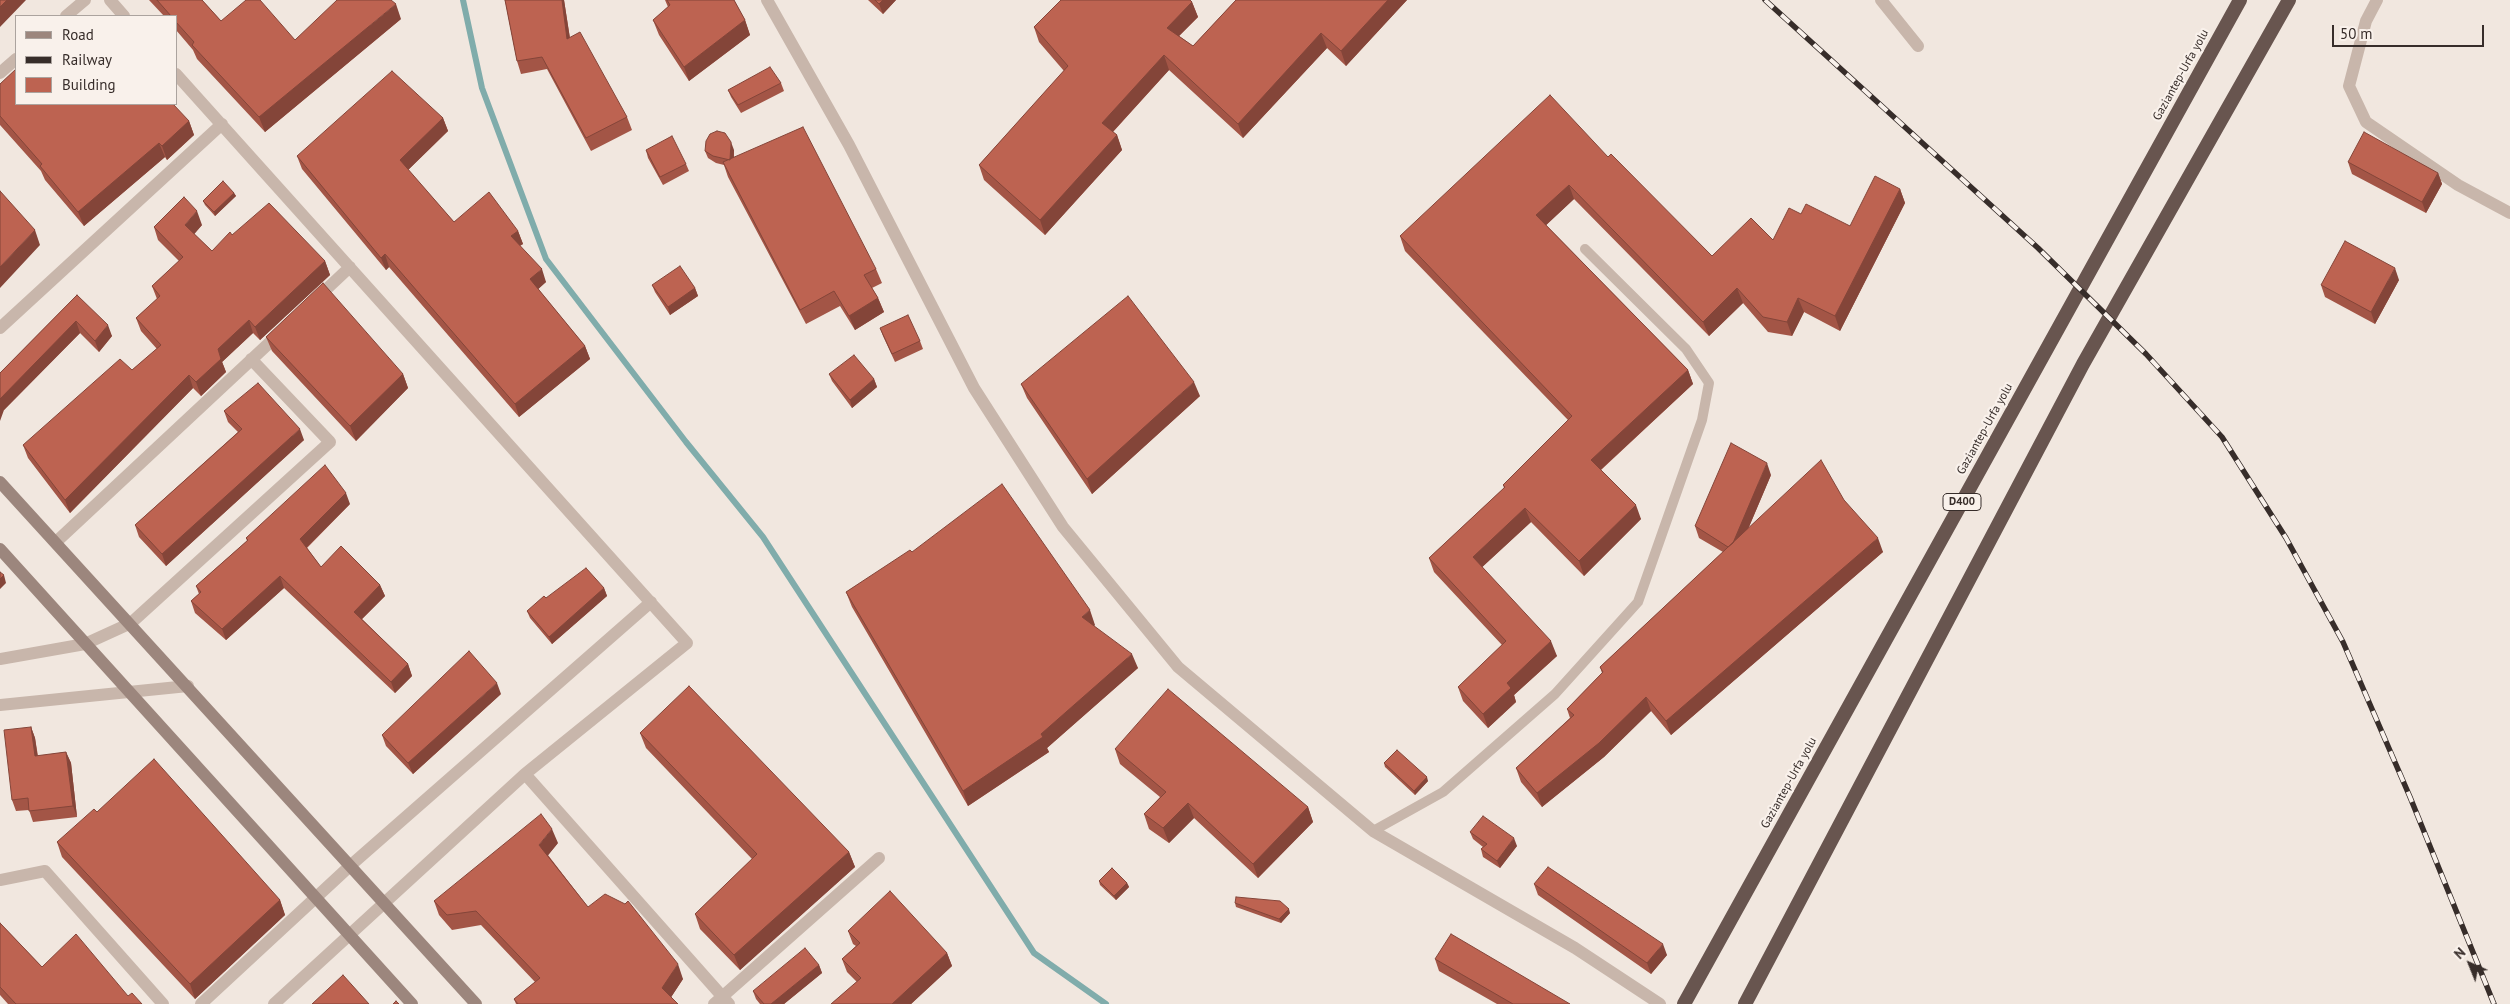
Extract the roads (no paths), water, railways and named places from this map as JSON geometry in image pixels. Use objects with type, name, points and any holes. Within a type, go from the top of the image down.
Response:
[{"type":"highway","name":"Gaziantep-Urfa yolu","points":[[1684,1004],[2240,0]]},
{"type":"highway","points":[[1745,1004],[2083,364],[2289,0]]},
{"type":"main road","points":[[0,482],[131,623],[476,1004]]},
{"type":"main road","points":[[0,549],[412,1004]]},
{"type":"street","points":[[67,15],[85,0]]},
{"type":"street","points":[[110,0],[123,15]]},
{"type":"street","points":[[767,0],[849,145],[974,388],[1063,528],[1178,667],[1373,831],[1575,948],[1660,1004]]},
{"type":"street","points":[[1881,0],[1918,46]]},
{"type":"street","points":[[2377,0],[2366,21],[2350,86],[2366,122],[2458,185],[2510,213]]},
{"type":"street","points":[[0,73],[15,60]]},
{"type":"street","points":[[178,76],[687,643],[525,774],[274,1004]]},
{"type":"street","points":[[0,328],[222,124]]},
{"type":"street","points":[[308,306],[350,267]]},
{"type":"street","points":[[56,542],[294,320]]},
{"type":"street","points":[[0,660],[85,644],[131,623],[330,442],[251,359]]},
{"type":"street","points":[[201,1004],[351,866],[651,602]]},
{"type":"street","points":[[0,705],[188,686]]},
{"type":"street","points":[[525,774],[722,1002],[879,858]]},
{"type":"street","points":[[0,880],[45,872],[162,1004]]},
{"type":"lane","points":[[1373,831],[1443,792],[1555,694],[1638,602],[1702,420],[1709,383],[1686,349],[1586,249]]},
{"type":"waterway","points":[[463,0],[482,88],[546,259],[686,442],[763,537],[1034,953],[1106,1004]]},
{"type":"railway","points":[[1765,0],[2038,248],[2146,354],[2222,437],[2286,538],[2343,642],[2410,797],[2494,1004]]}]
